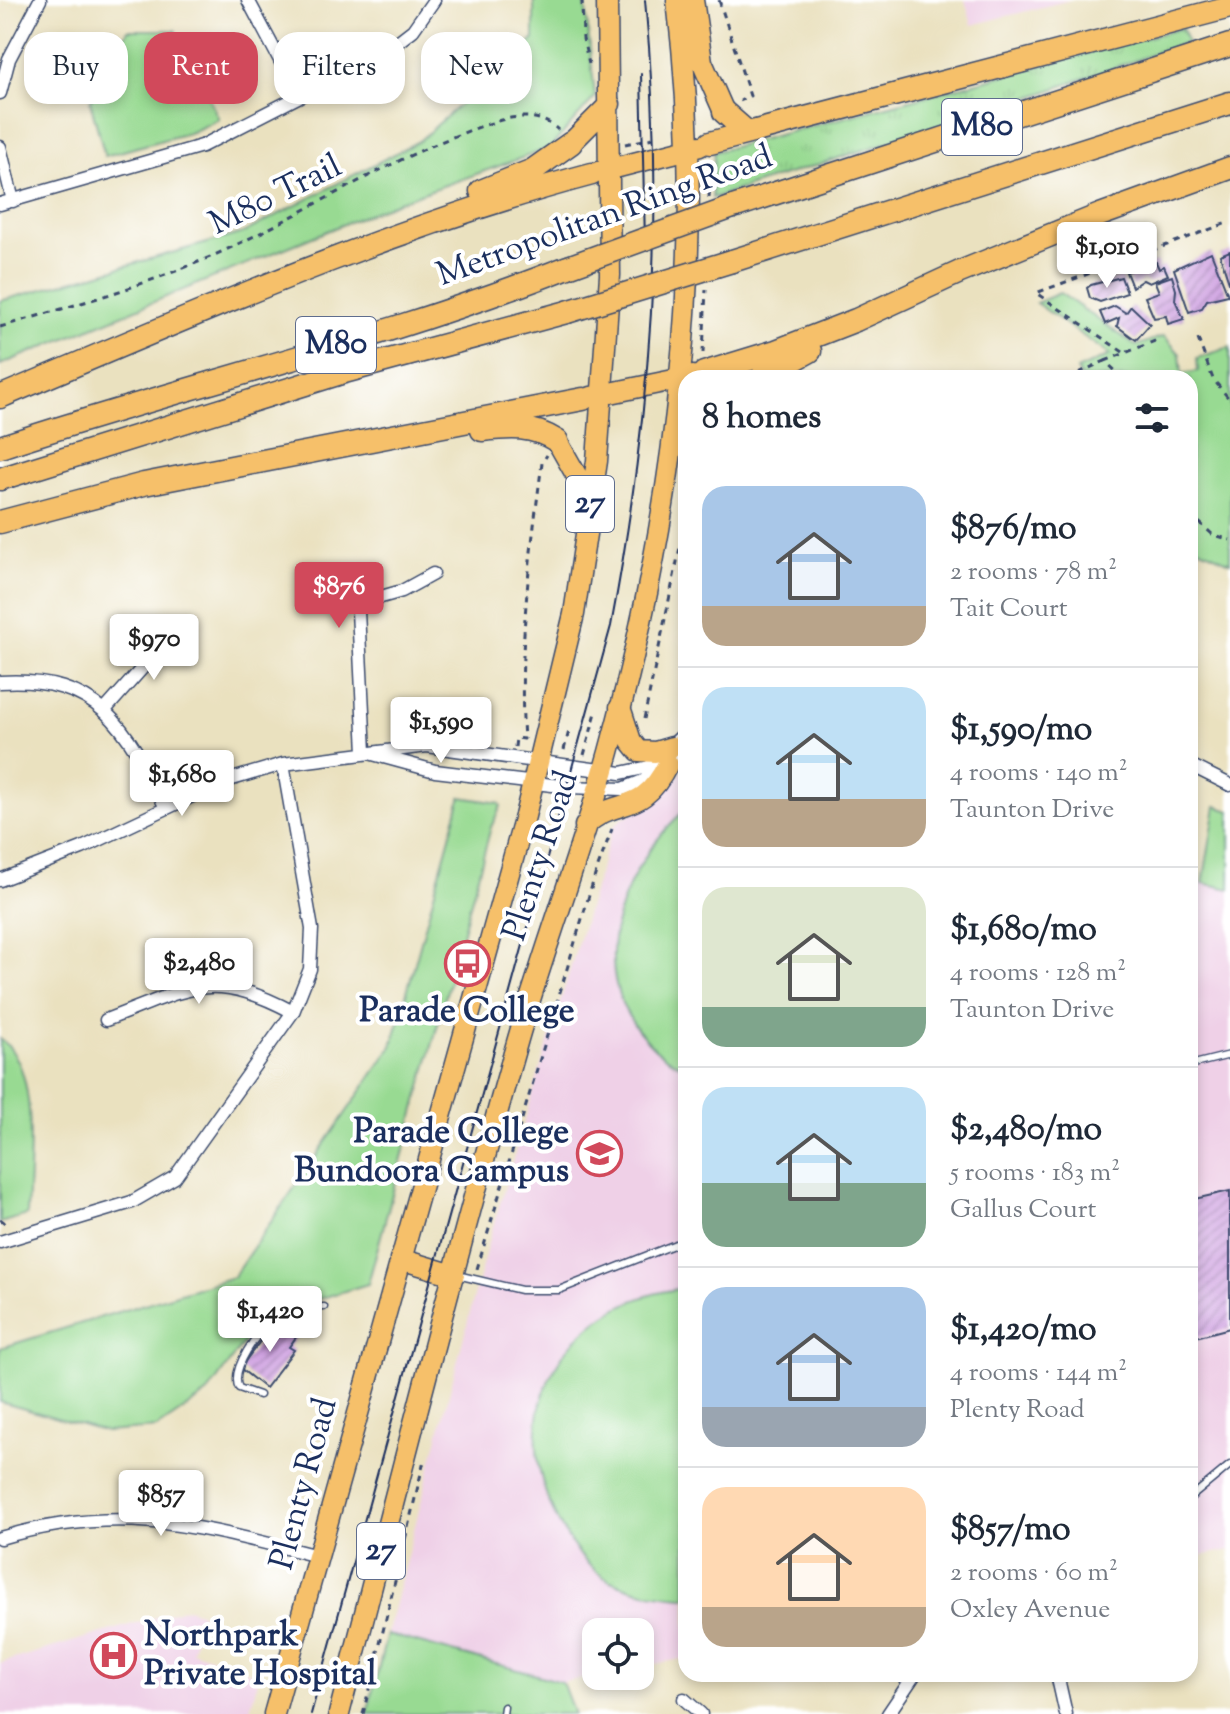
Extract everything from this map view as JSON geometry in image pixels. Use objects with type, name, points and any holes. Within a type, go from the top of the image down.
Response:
[{"type":"highway","name":"Plenty Road","points":[[274,1714],[534,782],[574,614],[591,501],[602,171],[610,104],[607,0]]},
{"type":"highway","name":"Plenty Road","points":[[677,0],[699,146],[688,258],[693,370]]},
{"type":"highway","points":[[693,0],[702,62],[724,112],[748,133]]},
{"type":"highway","points":[[0,397],[279,279],[485,205],[602,171],[1230,7]]},
{"type":"highway","name":"Metropolitan Ring Road","points":[[0,447],[513,289],[733,207],[1230,45]]},
{"type":"highway","name":"Metropolitan Ring Road","points":[[0,479],[341,373],[567,312],[1230,103]]},
{"type":"highway","points":[[279,279],[361,235],[533,170],[567,135],[610,104]]},
{"type":"highway","points":[[713,370],[776,351],[856,320],[960,272],[1100,215],[1230,168]]},
{"type":"highway","points":[[776,370],[960,272]]},
{"type":"highway","points":[[0,522],[144,484],[410,435],[678,379]]},
{"type":"highway","points":[[410,435],[447,435],[524,427],[542,431],[557,441],[591,501]]},
{"type":"highway","name":"Plenty Road","points":[[339,1714],[463,1277],[520,1033],[620,707],[678,450]]},
{"type":"highway","points":[[620,707],[635,746],[647,753],[678,747]]},
{"type":"highway","points":[[585,826],[593,819],[653,791],[678,747]]},
{"type":"highway","points":[[400,1259],[463,1277]]},
{"type":"street","points":[[0,93],[9,59],[40,0]]},
{"type":"street","points":[[248,0],[274,49]]},
{"type":"street","points":[[405,35],[434,0]]},
{"type":"street","points":[[0,147],[6,202],[186,152],[283,104]]},
{"type":"street","points":[[365,752],[358,611],[367,601],[402,591],[433,574]]},
{"type":"street","points":[[105,710],[161,647],[187,631]]},
{"type":"street","points":[[0,682],[49,684],[70,690],[105,710],[135,745],[165,806]]},
{"type":"street","points":[[0,880],[82,848],[165,806],[222,782],[283,764],[427,746],[539,761],[600,780]]},
{"type":"street","points":[[365,752],[435,771],[534,782],[600,780],[638,771],[678,747]]},
{"type":"street","points":[[0,1242],[132,1202],[175,1177],[293,1012],[310,969],[312,929],[283,764]]},
{"type":"street","points":[[1198,769],[1230,785]]},
{"type":"street","points":[[106,1020],[176,993],[210,985],[244,989],[293,1012]]},
{"type":"street","points":[[0,1538],[85,1520],[161,1520],[231,1532],[318,1556]]},
{"type":"street","points":[[888,1714],[910,1682]]},
{"type":"street","points":[[1059,1682],[1066,1714]]},
{"type":"street","points":[[684,1699],[701,1714]]},
{"type":"lane","points":[[1198,1063],[1230,1055]]},
{"type":"lane","points":[[463,1277],[521,1290],[559,1290],[678,1243]]},
{"type":"lane","points":[[259,1395],[243,1392],[236,1382],[235,1370],[246,1354],[277,1317],[324,1307]]},
{"type":"lane","points":[[1198,1491],[1230,1465]]},
{"type":"path","points":[[582,0],[583,39],[591,75]]},
{"type":"path","points":[[719,0],[750,96]]},
{"type":"path","name":"M80 Trail","points":[[0,327],[73,306],[207,257],[423,151],[504,119],[543,119],[567,135]]},
{"type":"path","points":[[624,144],[656,138]]},
{"type":"path","points":[[1123,352],[1036,293],[1230,222]]},
{"type":"path","points":[[1085,370],[1160,339]]},
{"type":"path","points":[[1198,339],[1213,379],[1230,400]]},
{"type":"path","points":[[1105,361],[1115,370]]},
{"type":"path","points":[[514,757],[516,738],[524,739],[525,626],[542,463],[557,441]]},
{"type":"path","points":[[1198,521],[1212,534],[1230,540]]},
{"type":"path","points":[[635,746],[642,731],[678,558]]},
{"type":"path","points":[[583,755],[597,709]]},
{"type":"path","points":[[564,750],[570,727]]},
{"type":"path","points":[[463,1277],[596,872],[615,823],[614,810]]},
{"type":"path","points":[[0,1219],[5,1223]]},
{"type":"path","points":[[363,1714],[411,1527],[426,1448]]},
{"type":"shaded area","points":[[965,0],[1070,0],[972,25]]},
{"type":"shaded area","name":"Parade College Bundoora Campus","points":[[678,776],[678,1660],[654,1664],[654,1618],[582,1618],[582,1678],[562,1682],[387,1634],[488,1243],[612,829],[620,820],[658,798]]},
{"type":"shaded area","points":[[1198,883],[1230,889],[1230,1550],[1198,1556]]},
{"type":"shaded area","name":"Northpark Private Hospital","points":[[187,1608],[202,1613],[192,1651],[259,1675],[249,1714],[0,1714],[0,1663]]},
{"type":"green space","points":[[534,0],[585,0],[595,97],[550,148],[400,201],[0,365],[0,301],[243,233],[419,141],[461,104],[532,104]]},
{"type":"green space","points":[[1182,28],[1187,42],[1025,99],[712,198],[714,152]]},
{"type":"green space","points":[[175,30],[176,32],[144,32],[144,104],[212,104],[219,119],[192,132],[105,156],[91,104],[128,104],[127,32]]},
{"type":"green space","points":[[1060,293],[1136,346],[1164,336],[1180,354],[1182,370],[1077,370],[1110,355],[1036,303]]},
{"type":"green space","points":[[1230,347],[1230,562],[1198,548],[1197,358]]},
{"type":"green space","points":[[461,797],[499,803],[501,806],[491,827],[368,1284],[262,1316],[207,1394],[157,1428],[106,1432],[0,1402],[0,1348],[233,1277],[392,1046]]},
{"type":"green space","points":[[1216,806],[1230,811],[1230,889],[1203,883]]},
{"type":"green space","points":[[678,817],[678,1064],[653,1047],[638,1030],[622,1003],[614,973],[613,943],[619,913],[630,883],[665,831]]},
{"type":"green space","points":[[0,1039],[13,1052],[22,1071],[30,1120],[30,1146],[27,1215],[0,1223]]},
{"type":"green space","points":[[678,1290],[678,1596],[628,1588],[611,1581],[588,1564],[559,1523],[542,1482],[537,1442],[541,1404],[554,1369],[576,1339],[606,1315],[643,1297]]},
{"type":"green space","points":[[387,1634],[562,1682],[574,1714],[367,1714]]},
{"type":"building","points":[[1230,251],[1230,285],[1220,255]]},
{"type":"building","points":[[1211,252],[1228,295],[1207,300],[1202,308],[1189,312],[1174,269]]},
{"type":"building","points":[[1156,262],[1159,269],[1164,266],[1168,275],[1149,283],[1143,280],[1132,287],[1126,272]]},
{"type":"building","points":[[1172,276],[1175,300],[1184,319],[1168,324],[1166,316],[1154,318],[1145,297],[1159,292],[1155,282]]},
{"type":"building","points":[[1121,277],[1127,293],[1100,302],[1090,298],[1087,288],[1091,285]]},
{"type":"building","points":[[1115,306],[1126,313],[1131,306],[1150,324],[1136,340],[1117,326],[1119,318],[1105,324],[1100,312]]},
{"type":"building","points":[[1230,1191],[1230,1328],[1198,1336],[1198,1198]]},
{"type":"building","points":[[277,1319],[299,1333],[289,1347],[294,1350],[265,1388],[240,1368]]},
{"type":"tram line","points":[[311,1714],[611,626],[636,469],[651,314],[654,159],[645,0]]},
{"type":"tram line","points":[[641,74],[645,242]]},
{"type":"place","name":"Parade College","points":[[467,964]]},
{"type":"place","name":"Parade College Bundoora Campus","points":[[600,1153]]},
{"type":"place","name":"Northpark Private Hospital","points":[[113,1656]]}]
